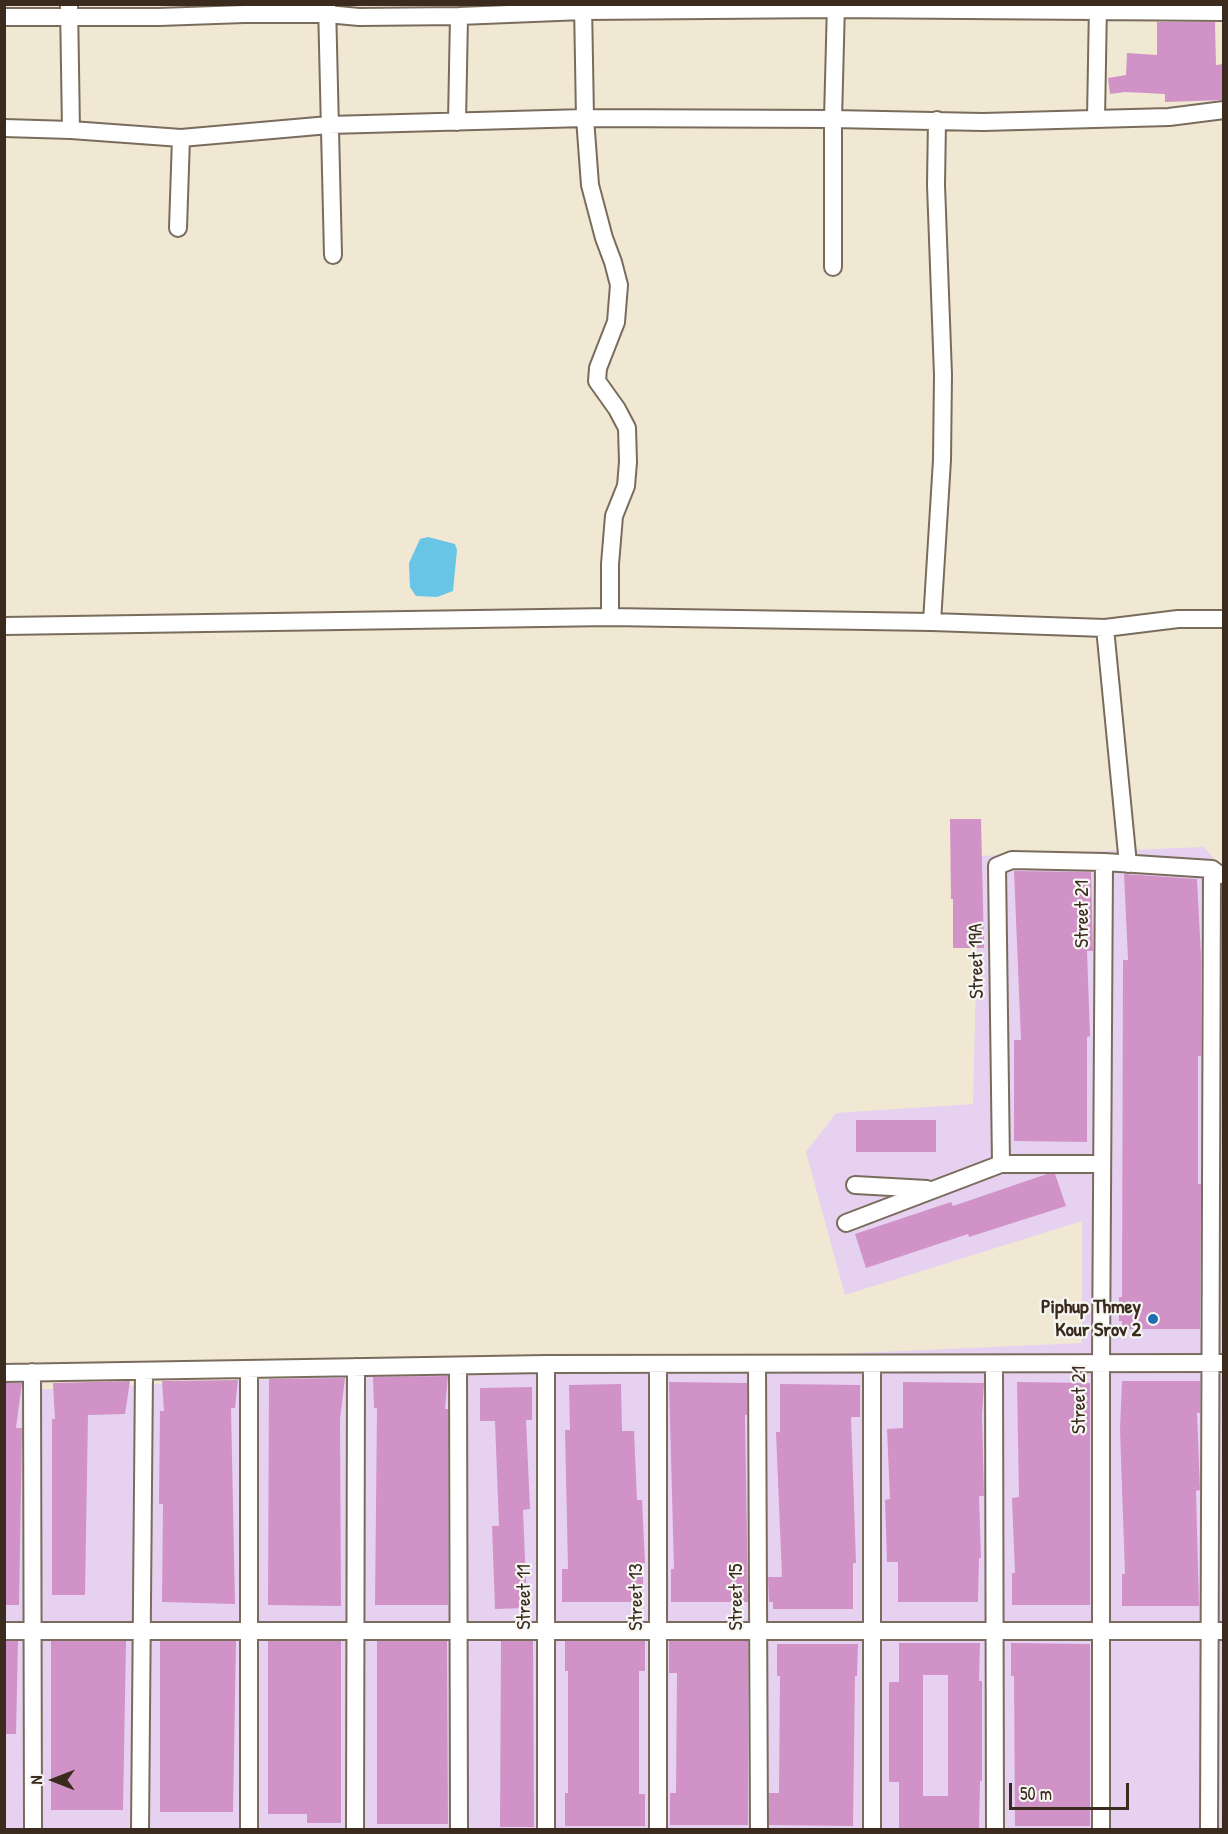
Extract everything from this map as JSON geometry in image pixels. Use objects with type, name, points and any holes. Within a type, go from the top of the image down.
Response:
[{"type":"street","points":[[833,267],[836,7]]},
{"type":"street","points":[[4,17],[69,11],[159,17],[327,9],[359,17],[459,16],[583,8],[836,7],[962,11],[1098,7],[1224,12]]},
{"type":"street","points":[[1096,119],[1098,7]]},
{"type":"street","points":[[583,8],[585,118],[590,185],[619,285],[616,322],[598,368],[597,381],[627,428],[626,486],[614,516],[610,564],[610,617]]},
{"type":"street","points":[[327,9],[333,255]]},
{"type":"street","points":[[69,11],[71,130]]},
{"type":"street","points":[[457,122],[459,16]]},
{"type":"street","points":[[4,128],[181,138],[329,125],[585,118],[1096,119],[1169,117],[1224,110]]},
{"type":"street","points":[[932,622],[942,449],[943,375],[936,185],[937,120]]},
{"type":"street","points":[[178,228],[181,138]]},
{"type":"street","points":[[4,626],[610,617],[932,622],[1105,628],[1178,619],[1224,619]]},
{"type":"street","points":[[1105,628],[1128,864]]},
{"type":"street","name":"Street 19A","points":[[1001,1164],[998,866],[1002,862],[1012,860],[1104,862]]},
{"type":"street","points":[[1104,862],[1218,874],[1216,1631],[1209,1830]]},
{"type":"street","name":"Street 21","points":[[1101,1830],[1104,862]]},
{"type":"street","points":[[846,1223],[1001,1164],[1102,1164]]},
{"type":"street","points":[[855,1185],[934,1190]]},
{"type":"street","points":[[4,1373],[546,1364],[1217,1363]]},
{"type":"street","name":"Street 11","points":[[546,1364],[546,1830]]},
{"type":"street","name":"Street 13","points":[[658,1364],[658,1830]]},
{"type":"street","name":"Street 15","points":[[757,1364],[759,1830]]},
{"type":"street","points":[[872,1364],[872,1830]]},
{"type":"street","points":[[994,1364],[995,1830]]},
{"type":"street","points":[[458,1365],[459,1830]]},
{"type":"street","points":[[355,1830],[356,1367]]},
{"type":"street","points":[[249,1369],[249,1830]]},
{"type":"street","points":[[140,1830],[144,1371]]},
{"type":"street","points":[[32,1372],[33,1830]]},
{"type":"street","points":[[4,1631],[1216,1631]]},
{"type":"shaded area","name":"Piphup Thmey Kour Srov 2","points":[[1204,847],[1223,869],[1223,1829],[5,1829],[4,1391],[1082,1343],[1082,1221],[845,1295],[806,1152],[836,1113],[973,1104],[979,856]]},
{"type":"water","points":[[428,537],[455,544],[457,550],[453,591],[437,597],[416,596],[410,587],[409,563],[420,539]]},
{"type":"building","points":[[1157,22],[1215,22],[1216,65],[1224,64],[1224,100],[1165,102],[1165,94],[1125,92],[1110,94],[1108,78],[1126,75],[1127,53],[1157,55]]},
{"type":"building","points":[[950,819],[981,819],[984,948],[953,948]]},
{"type":"building","points":[[1014,871],[1091,872],[1093,951],[1087,951],[1090,1036],[1087,1037],[1087,1142],[1014,1141],[1014,1040],[1021,1040]]},
{"type":"building","points":[[1124,874],[1197,879],[1201,956],[1201,1056],[1198,1056],[1198,1184],[1201,1184],[1200,1329],[1122,1329],[1122,1321],[1119,1321],[1119,1297],[1122,1297],[1123,960],[1128,960]]},
{"type":"building","points":[[856,1120],[936,1120],[936,1152],[856,1152]]},
{"type":"building","points":[[1047,1174],[1055,1174],[1066,1206],[969,1237],[968,1234],[866,1268],[855,1234],[951,1202],[953,1206]]},
{"type":"building","points":[[448,1376],[445,1409],[448,1409],[448,1605],[375,1605],[377,1408],[374,1408],[373,1377]]},
{"type":"building","points":[[345,1378],[340,1419],[341,1606],[268,1605],[269,1379]]},
{"type":"building","points":[[238,1380],[235,1408],[231,1408],[235,1604],[162,1602],[163,1504],[159,1504],[160,1411],[164,1411],[162,1381]]},
{"type":"building","points":[[130,1381],[125,1414],[88,1415],[85,1595],[52,1595],[52,1419],[55,1419],[53,1383]]},
{"type":"building","points":[[1122,1381],[1200,1381],[1200,1413],[1197,1413],[1200,1490],[1196,1491],[1199,1606],[1122,1606],[1122,1574],[1125,1574],[1120,1430]]},
{"type":"building","points":[[669,1382],[747,1383],[747,1415],[745,1415],[748,1602],[671,1602],[671,1569],[674,1569]]},
{"type":"building","points":[[903,1382],[984,1383],[982,1415],[984,1496],[979,1496],[981,1558],[979,1558],[978,1602],[898,1602],[898,1562],[887,1562],[885,1500],[890,1499],[887,1429],[903,1428]]},
{"type":"building","points":[[1017,1382],[1090,1383],[1090,1605],[1012,1605],[1012,1573],[1015,1573],[1012,1498],[1019,1497]]},
{"type":"building","points":[[4,1383],[22,1383],[16,1428],[22,1428],[19,1605],[4,1605]]},
{"type":"building","points":[[621,1384],[622,1431],[634,1431],[637,1500],[642,1500],[645,1563],[643,1563],[643,1602],[562,1602],[562,1569],[568,1569],[565,1430],[570,1430],[569,1385]]},
{"type":"building","points":[[780,1384],[860,1385],[860,1417],[851,1417],[856,1563],[853,1563],[853,1609],[773,1609],[773,1602],[769,1602],[768,1577],[782,1577],[776,1432],[780,1432]]},
{"type":"building","points":[[532,1387],[532,1420],[526,1420],[530,1509],[523,1510],[527,1608],[495,1609],[492,1526],[499,1526],[495,1421],[480,1421],[480,1388]]},
{"type":"building","points":[[4,1641],[18,1641],[16,1734],[4,1734]]},
{"type":"building","points":[[51,1641],[126,1641],[123,1810],[51,1810]]},
{"type":"building","points":[[160,1641],[236,1641],[233,1812],[160,1812]]},
{"type":"building","points":[[268,1641],[341,1641],[341,1823],[307,1823],[307,1814],[268,1814]]},
{"type":"building","points":[[377,1641],[447,1641],[448,1824],[377,1824]]},
{"type":"building","points":[[501,1641],[533,1641],[534,1827],[500,1827]]},
{"type":"building","points":[[565,1641],[645,1641],[645,1671],[639,1671],[639,1794],[645,1794],[645,1826],[565,1826],[565,1793],[568,1793],[568,1671],[565,1671]]},
{"type":"building","points":[[669,1641],[748,1641],[748,1825],[670,1825],[670,1793],[676,1793],[677,1673],[669,1673]]},
{"type":"building","points":[[899,1643],[980,1643],[982,1781],[980,1781],[979,1828],[899,1828],[899,1782],[889,1782],[889,1682],[899,1682]],"holes":[[[923,1675],[948,1675],[948,1796],[923,1796]]]},
{"type":"building","points":[[1011,1643],[1090,1644],[1090,1826],[1015,1826],[1014,1676],[1011,1676]]},
{"type":"building","points":[[777,1644],[858,1644],[857,1676],[855,1676],[853,1826],[769,1825],[769,1793],[779,1793],[780,1676],[777,1676]]},
{"type":"place","name":"Piphup Thmey Kour Srov 2","points":[[1153,1319]]}]
